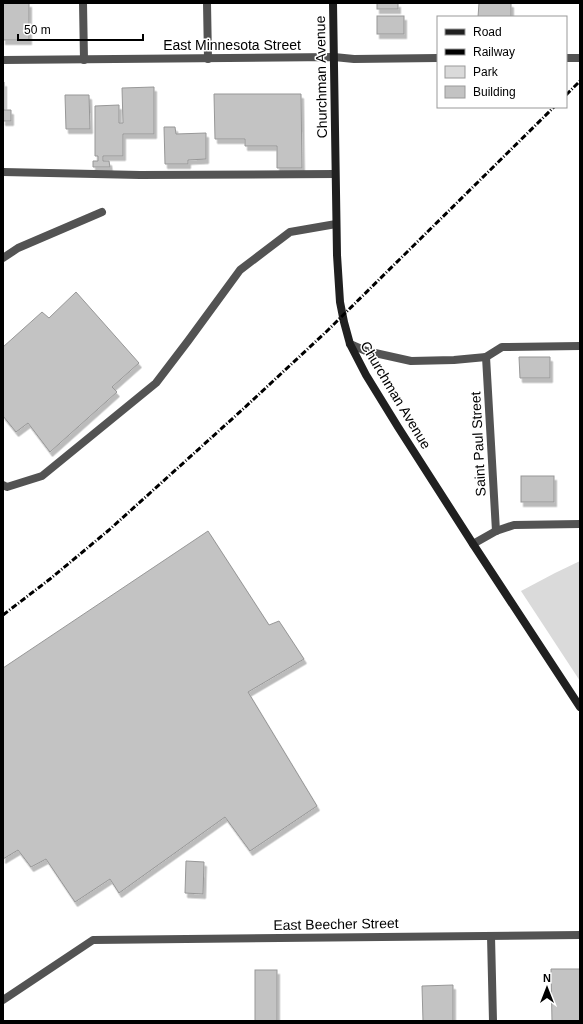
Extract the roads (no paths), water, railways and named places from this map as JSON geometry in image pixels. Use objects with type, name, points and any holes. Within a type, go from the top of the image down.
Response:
[{"type":"main road","name":"Churchman Avenue","points":[[333,3],[336,224],[340,302],[350,344],[366,375],[473,544],[580,706]]},
{"type":"street","points":[[83,3],[84,60]]},
{"type":"street","points":[[207,3],[208,59]]},
{"type":"street","name":"East Minnesota Street","points":[[3,60],[437,58]]},
{"type":"street","points":[[567,58],[580,58]]},
{"type":"street","points":[[3,172],[140,175],[335,174]]},
{"type":"street","points":[[3,258],[18,248],[102,212]]},
{"type":"street","points":[[3,485],[7,487],[42,476],[156,383],[240,270],[290,232],[336,224]]},
{"type":"street","points":[[350,344],[366,351],[411,361],[454,360],[486,357],[502,347],[580,346]]},
{"type":"street","name":"Saint Paul Street","points":[[486,357],[496,531]]},
{"type":"street","points":[[473,544],[496,531],[514,525],[580,524]]},
{"type":"street","name":"East Beecher Street","points":[[3,1000],[93,940],[580,935]]},
{"type":"street","points":[[492,936],[493,1021]]},
{"type":"railway","points":[[567,94],[580,81]]},
{"type":"railway","points":[[3,615],[50,579],[109,530],[242,410],[327,331],[553,108]]}]
